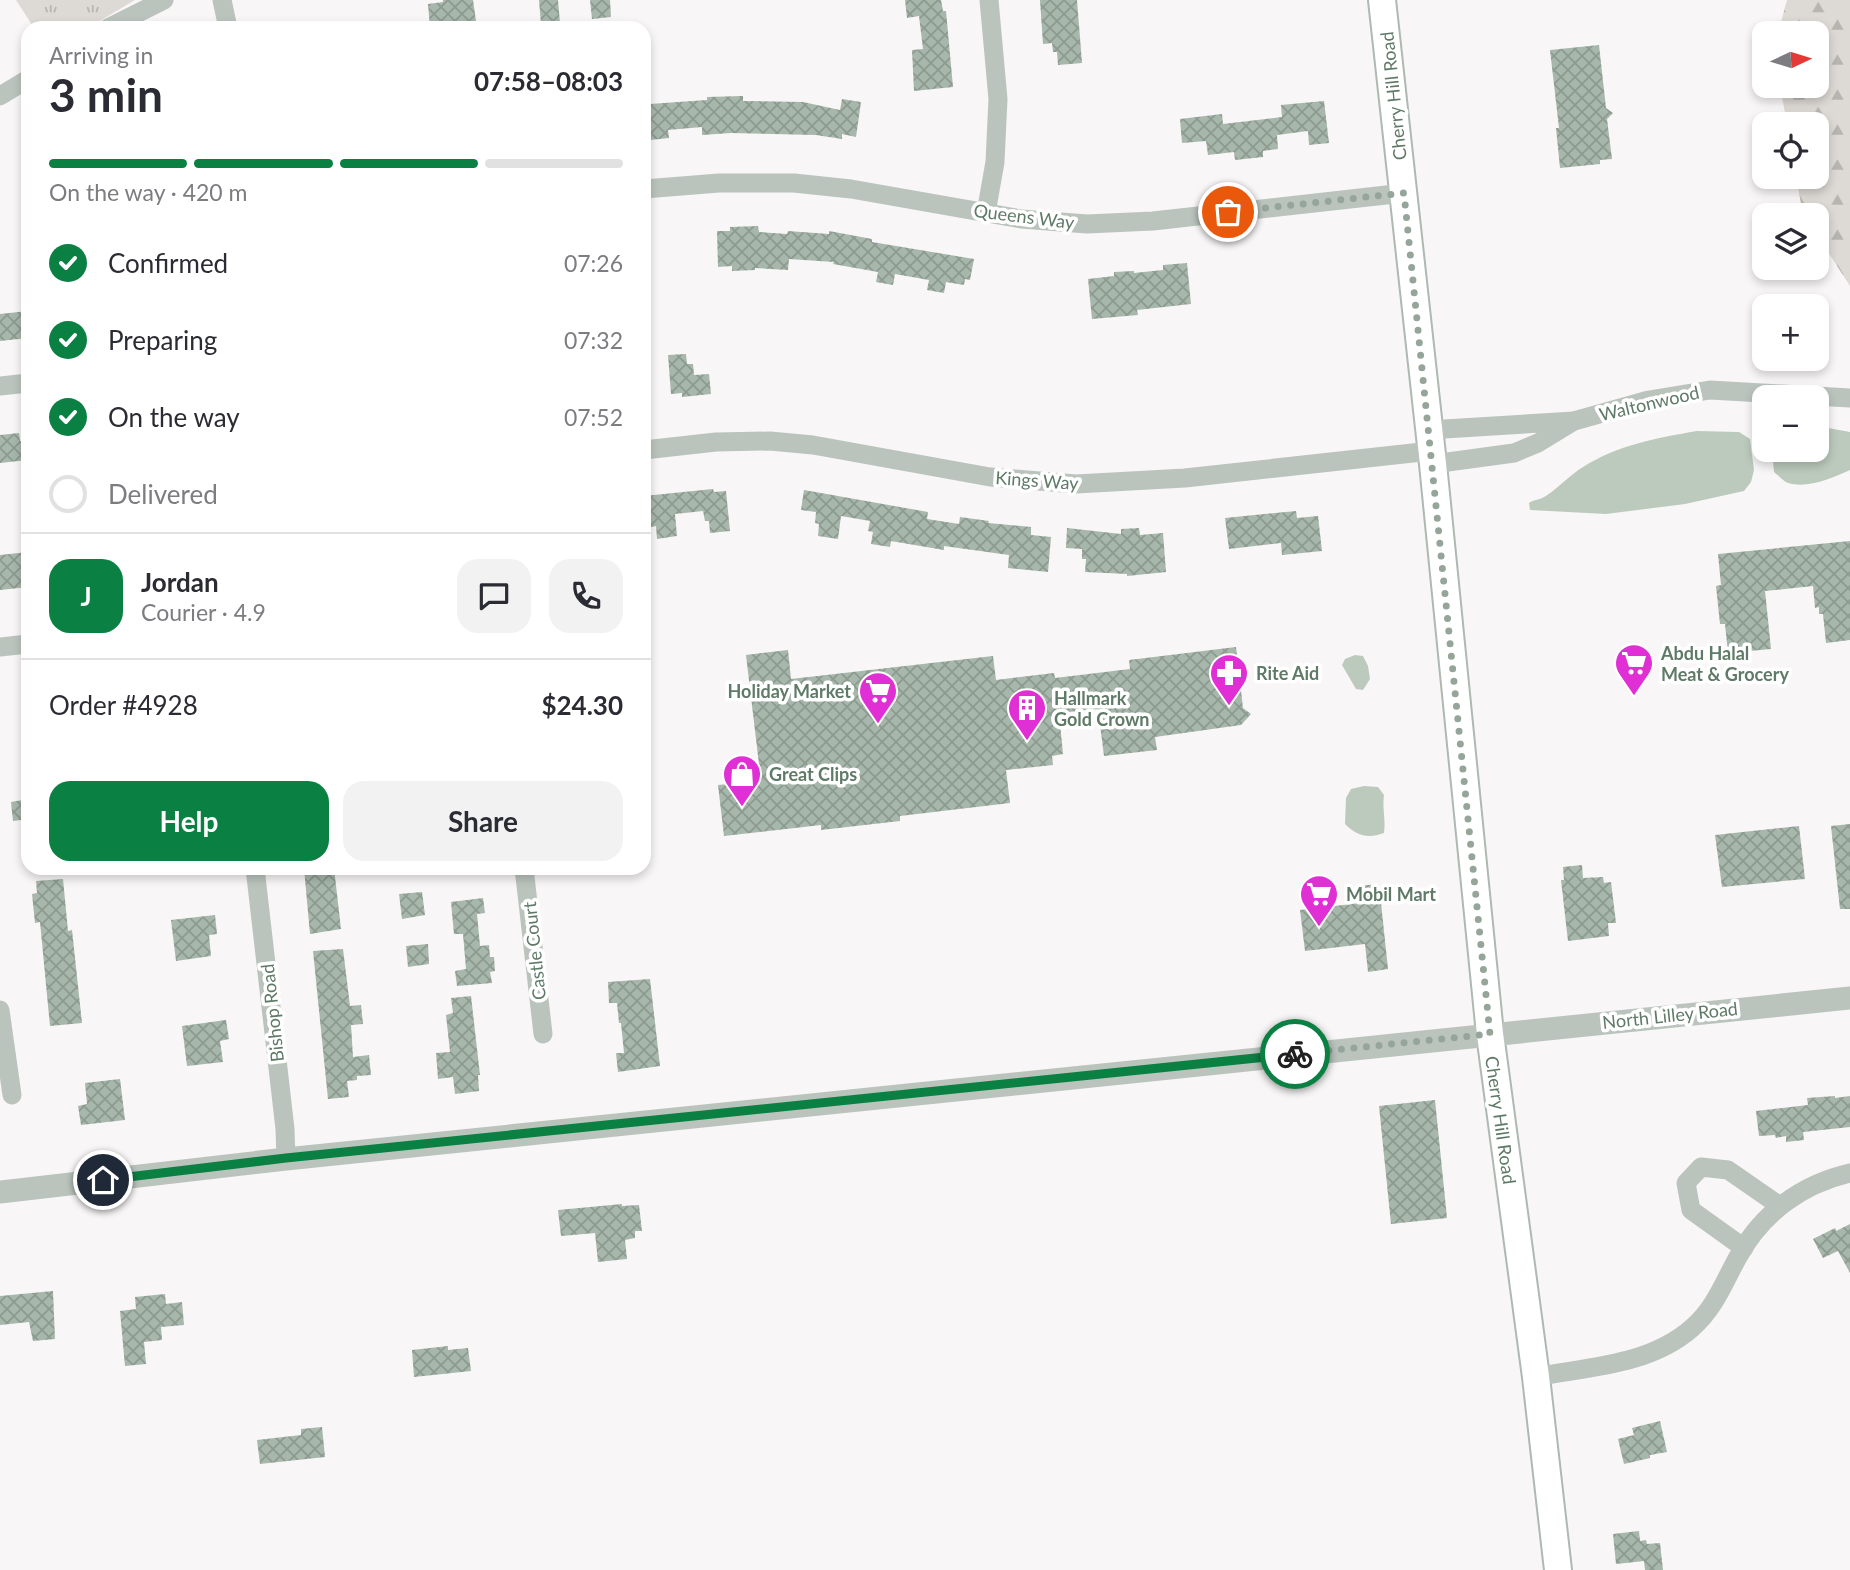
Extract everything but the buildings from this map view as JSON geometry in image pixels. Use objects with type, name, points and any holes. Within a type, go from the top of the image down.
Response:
[{"type":"main road","name":"Cherry Hill Road","points":[[1382,0],[1431,448],[1490,1034],[1536,1377],[1558,1570]]},
{"type":"street","points":[[122,21],[164,0]]},
{"type":"street","points":[[222,0],[226,21]]},
{"type":"street","points":[[986,213],[995,162],[998,99],[989,0]]},
{"type":"street","points":[[0,96],[21,83]]},
{"type":"street","name":"Queens Way","points":[[651,188],[719,183],[794,183],[851,189],[1054,222],[1120,223],[1404,193]]},
{"type":"street","points":[[0,386],[21,384]]},
{"type":"street","name":"Waltonwood","points":[[1431,448],[1574,421],[1649,400],[1710,390],[1850,398]]},
{"type":"street","name":"Waltonwood","points":[[1431,448],[1514,453],[1538,443],[1574,421]]},
{"type":"street","name":"Kings Way","points":[[651,449],[716,442],[770,441],[813,445],[990,477],[1076,484],[1185,478],[1431,448]]},
{"type":"street","points":[[0,647],[21,645]]},
{"type":"street","name":"Bishop Road","points":[[256,875],[286,1158]]},
{"type":"street","name":"Castle Court","points":[[525,875],[543,1034]]},
{"type":"street","name":"North Lilley Road","points":[[0,1192],[286,1158],[1850,998]]},
{"type":"street","points":[[0,1010],[12,1095]]},
{"type":"street","points":[[1744,1248],[1691,1210],[1686,1183],[1700,1167],[1728,1170],[1780,1206]]},
{"type":"street","points":[[1536,1377],[1628,1360],[1650,1354],[1670,1344],[1692,1328],[1712,1307],[1756,1230],[1780,1206],[1813,1185],[1850,1173]]},
{"type":"green space","points":[[16,0],[135,0],[100,21],[30,21]]},
{"type":"green space","points":[[1787,0],[1850,0],[1850,286],[1829,254],[1829,203],[1801,203],[1798,189],[1829,189],[1829,112],[1785,112],[1782,98],[1829,98],[1829,21],[1781,21]]},
{"type":"shaded area","points":[[1829,428],[1850,432],[1850,470],[1804,485],[1786,482],[1774,472],[1773,462],[1829,462]]},
{"type":"shaded area","points":[[1697,431],[1739,432],[1750,439],[1754,470],[1751,482],[1744,491],[1685,504],[1606,514],[1530,510],[1529,503],[1548,495],[1596,459],[1638,443]]},
{"type":"shaded area","points":[[1355,655],[1363,656],[1368,666],[1370,679],[1363,690],[1356,689],[1342,665],[1345,659]]},
{"type":"shaded area","points":[[1378,787],[1384,795],[1384,833],[1363,835],[1345,824],[1346,798],[1351,789]]},
{"type":"way so far","points":[[1228,212],[1404,193],[1490,1034],[1295,1054]]},
{"type":"place","name":"Abdu Halal Meat & Grocery","points":[[1634,697]]},
{"type":"place","name":"Rite Aid","points":[[1229,707]]},
{"type":"place","name":"Holiday Market","points":[[878,725]]},
{"type":"place","name":"Hallmark Gold Crown","points":[[1027,742]]},
{"type":"place","name":"Great Clips","points":[[742,808]]},
{"type":"place","name":"Mobil Mart","points":[[1319,928]]},
{"type":"route","points":[[103,1180],[286,1158],[1295,1054]]}]
